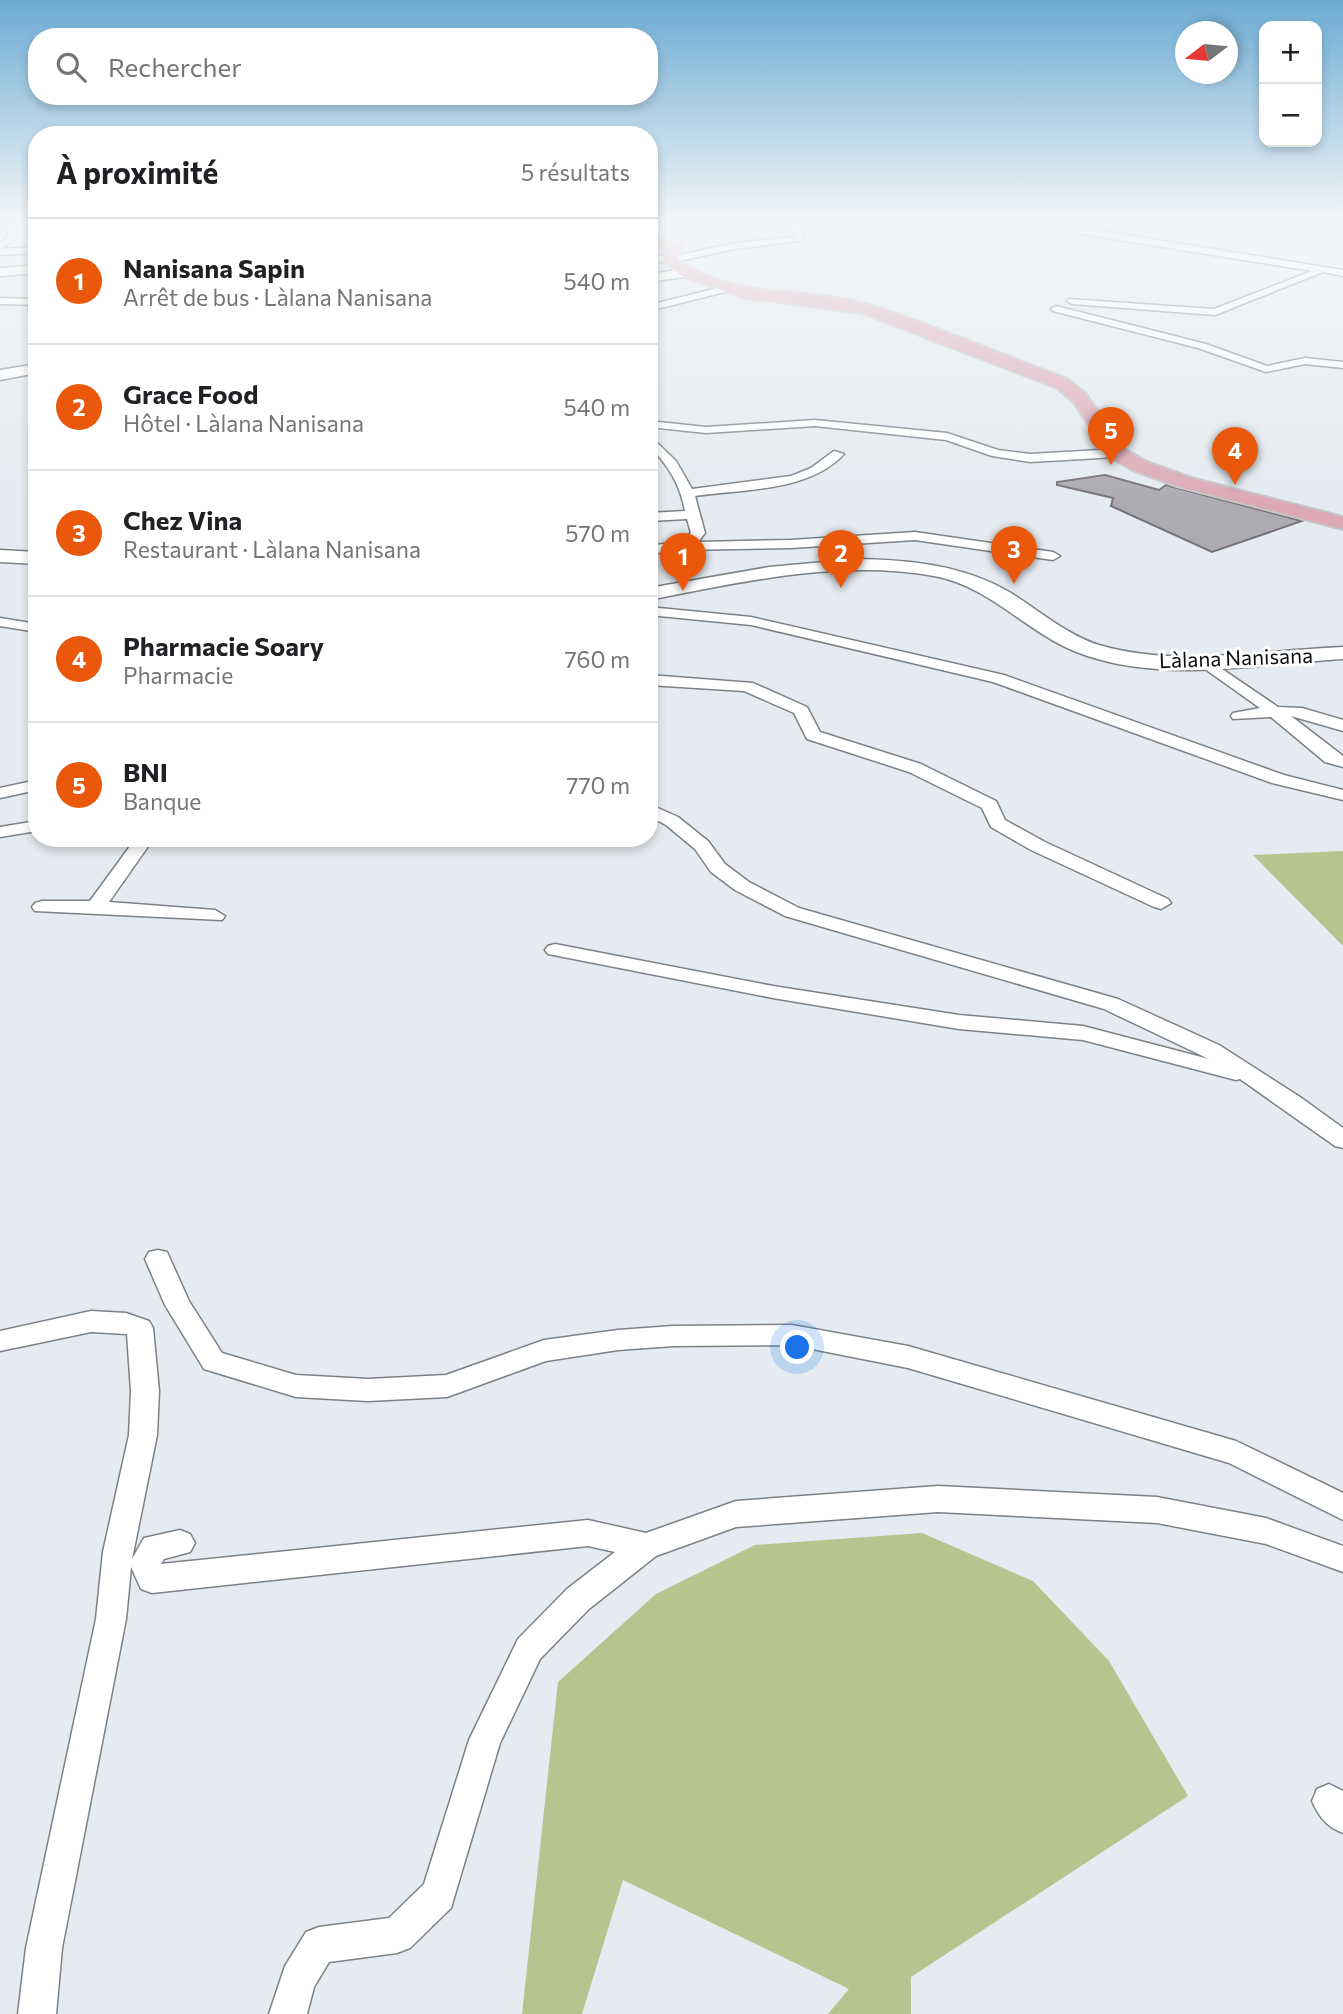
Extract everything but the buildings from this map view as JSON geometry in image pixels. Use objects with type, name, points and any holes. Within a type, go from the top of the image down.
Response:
[{"type":"main road","points":[[883,316],[1061,383],[1079,397],[1117,453],[1163,476],[1343,523]]},
{"type":"street","points":[[1084,316],[1202,346],[1266,369],[1305,360],[1343,365]]},
{"type":"street","points":[[0,374],[28,369]]},
{"type":"street","points":[[658,425],[705,430],[815,423],[947,436],[996,453],[1030,458],[1117,453]]},
{"type":"street","points":[[658,448],[674,467],[688,493],[690,515],[698,533],[694,540],[681,546]]},
{"type":"street","points":[[688,493],[793,479],[815,471],[838,454]]},
{"type":"street","points":[[658,517],[690,515]]},
{"type":"street","points":[[658,549],[915,536],[1053,556]]},
{"type":"street","points":[[0,556],[28,558]]},
{"type":"street","name":"Làlana Nanisana","points":[[658,592],[755,573],[858,566],[919,567],[975,583],[1080,645],[1129,658],[1203,661],[1343,653]]},
{"type":"street","points":[[658,612],[751,621],[998,678],[1278,779],[1343,795]]},
{"type":"street","points":[[0,622],[28,627]]},
{"type":"street","points":[[1203,661],[1274,711],[1331,758],[1343,762]]},
{"type":"street","points":[[658,681],[747,686],[771,695],[801,710],[813,735],[854,746],[940,780],[990,805],[998,823],[1038,846],[1161,903]]},
{"type":"street","points":[[1239,716],[1274,711],[1306,712],[1343,726]]},
{"type":"street","points":[[0,793],[28,787]]},
{"type":"street","points":[[658,814],[702,845],[718,868],[742,886],[792,912],[1111,1004],[1189,1038],[1258,1079],[1343,1140]]},
{"type":"street","points":[[0,832],[28,827]]},
{"type":"street","points":[[96,907],[139,847]]},
{"type":"street","points":[[43,907],[96,907],[215,916]]},
{"type":"street","points":[[555,950],[748,987],[893,1011],[959,1021],[1083,1033],[1258,1079]]},
{"type":"street","points":[[158,1259],[178,1305],[213,1361],[296,1385],[368,1390],[447,1386],[544,1351],[673,1336],[792,1335],[908,1357],[1236,1453],[1343,1507]]},
{"type":"street","points":[[0,1341],[88,1322],[119,1320],[134,1324],[140,1328],[145,1391],[143,1435],[118,1552],[111,1619],[44,1948],[37,2014]]},
{"type":"street","points":[[288,2014],[298,1979],[318,1945],[397,1935],[438,1895],[485,1740],[529,1649],[578,1599],[646,1546],[736,1514],[938,1499],[1157,1510],[1266,1531],[1343,1559]]},
{"type":"street","points":[[180,1543],[155,1547],[145,1564],[152,1578],[588,1533],[646,1546]]},
{"type":"green space","points":[[1343,851],[1343,946],[1253,855]]},
{"type":"green space","points":[[922,1533],[1033,1581],[1109,1661],[1188,1796],[911,1977],[911,2014],[828,2014],[849,1989],[623,1880],[582,2014],[522,2014],[558,1682],[656,1594],[755,1545]]},
{"type":"place","name":"BNI","points":[[1111,465]]},
{"type":"place","name":"Pharmacie Soary","points":[[1235,485]]},
{"type":"place","name":"Chez Vina","points":[[1014,584]]},
{"type":"place","name":"Grace Food","points":[[841,588]]},
{"type":"place","name":"Nanisana Sapin","points":[[683,591]]}]
